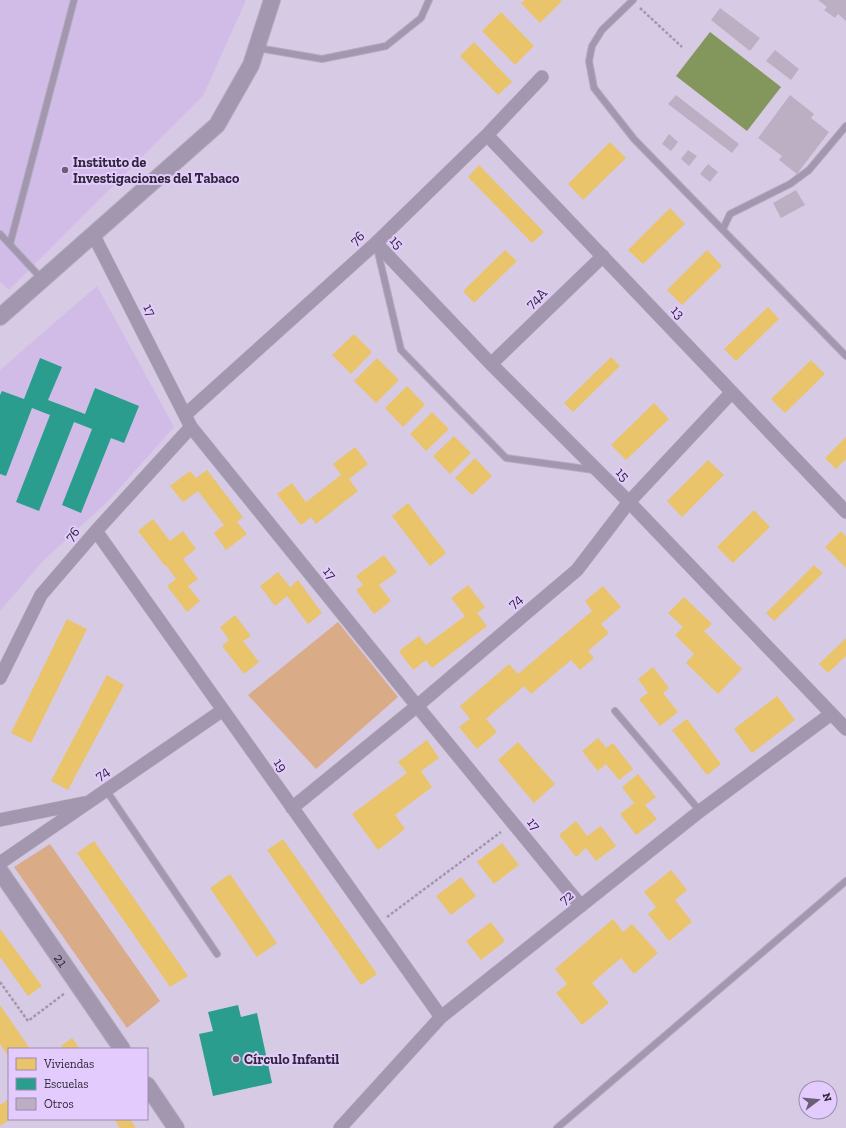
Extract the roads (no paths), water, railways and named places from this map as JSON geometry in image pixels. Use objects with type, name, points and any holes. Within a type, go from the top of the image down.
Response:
[{"type":"street","points":[[0,317],[217,125],[251,65],[272,0]]},
{"type":"street","name":"76","points":[[185,415],[376,243],[487,135],[542,77]]},
{"type":"street","name":"13","points":[[487,135],[846,512]]},
{"type":"street","name":"17","points":[[93,234],[191,427],[581,906]]},
{"type":"street","name":"15","points":[[376,243],[491,364],[630,502],[846,729]]},
{"type":"street","name":"74A","points":[[491,364],[602,256]]},
{"type":"street","name":"74","points":[[292,808],[417,706],[577,570],[630,502],[732,392]]},
{"type":"street","name":"76","points":[[0,678],[41,595],[96,531],[191,427]]},
{"type":"street","name":"19","points":[[96,531],[440,1017]]},
{"type":"street","name":"74","points":[[0,863],[223,710]]},
{"type":"street","name":"72","points":[[340,1128],[440,1017],[700,811],[832,714]]},
{"type":"street","points":[[0,820],[89,802]]},
{"type":"street","name":"21","points":[[0,871],[121,1048]]},
{"type":"street","points":[[148,1086],[176,1128]]},
{"type":"lane","points":[[10,244],[74,0]]},
{"type":"lane","points":[[256,48],[322,59],[386,46],[421,18],[429,0]]},
{"type":"lane","points":[[633,0],[602,30],[592,46],[589,61],[594,88],[634,139],[846,356]]},
{"type":"lane","points":[[723,230],[730,214],[790,184],[809,170],[846,126]]},
{"type":"lane","points":[[0,234],[42,279]]},
{"type":"lane","points":[[376,243],[401,350],[506,458],[598,471]]},
{"type":"lane","points":[[615,711],[700,811]]},
{"type":"lane","points":[[106,790],[217,954]]},
{"type":"lane","points":[[557,1128],[846,881]]},
{"type":"place","name":"Instituto de Investigaciones del Tabaco","points":[[65,170]]},
{"type":"place","name":"Círculo Infantil","points":[[236,1059]]}]
